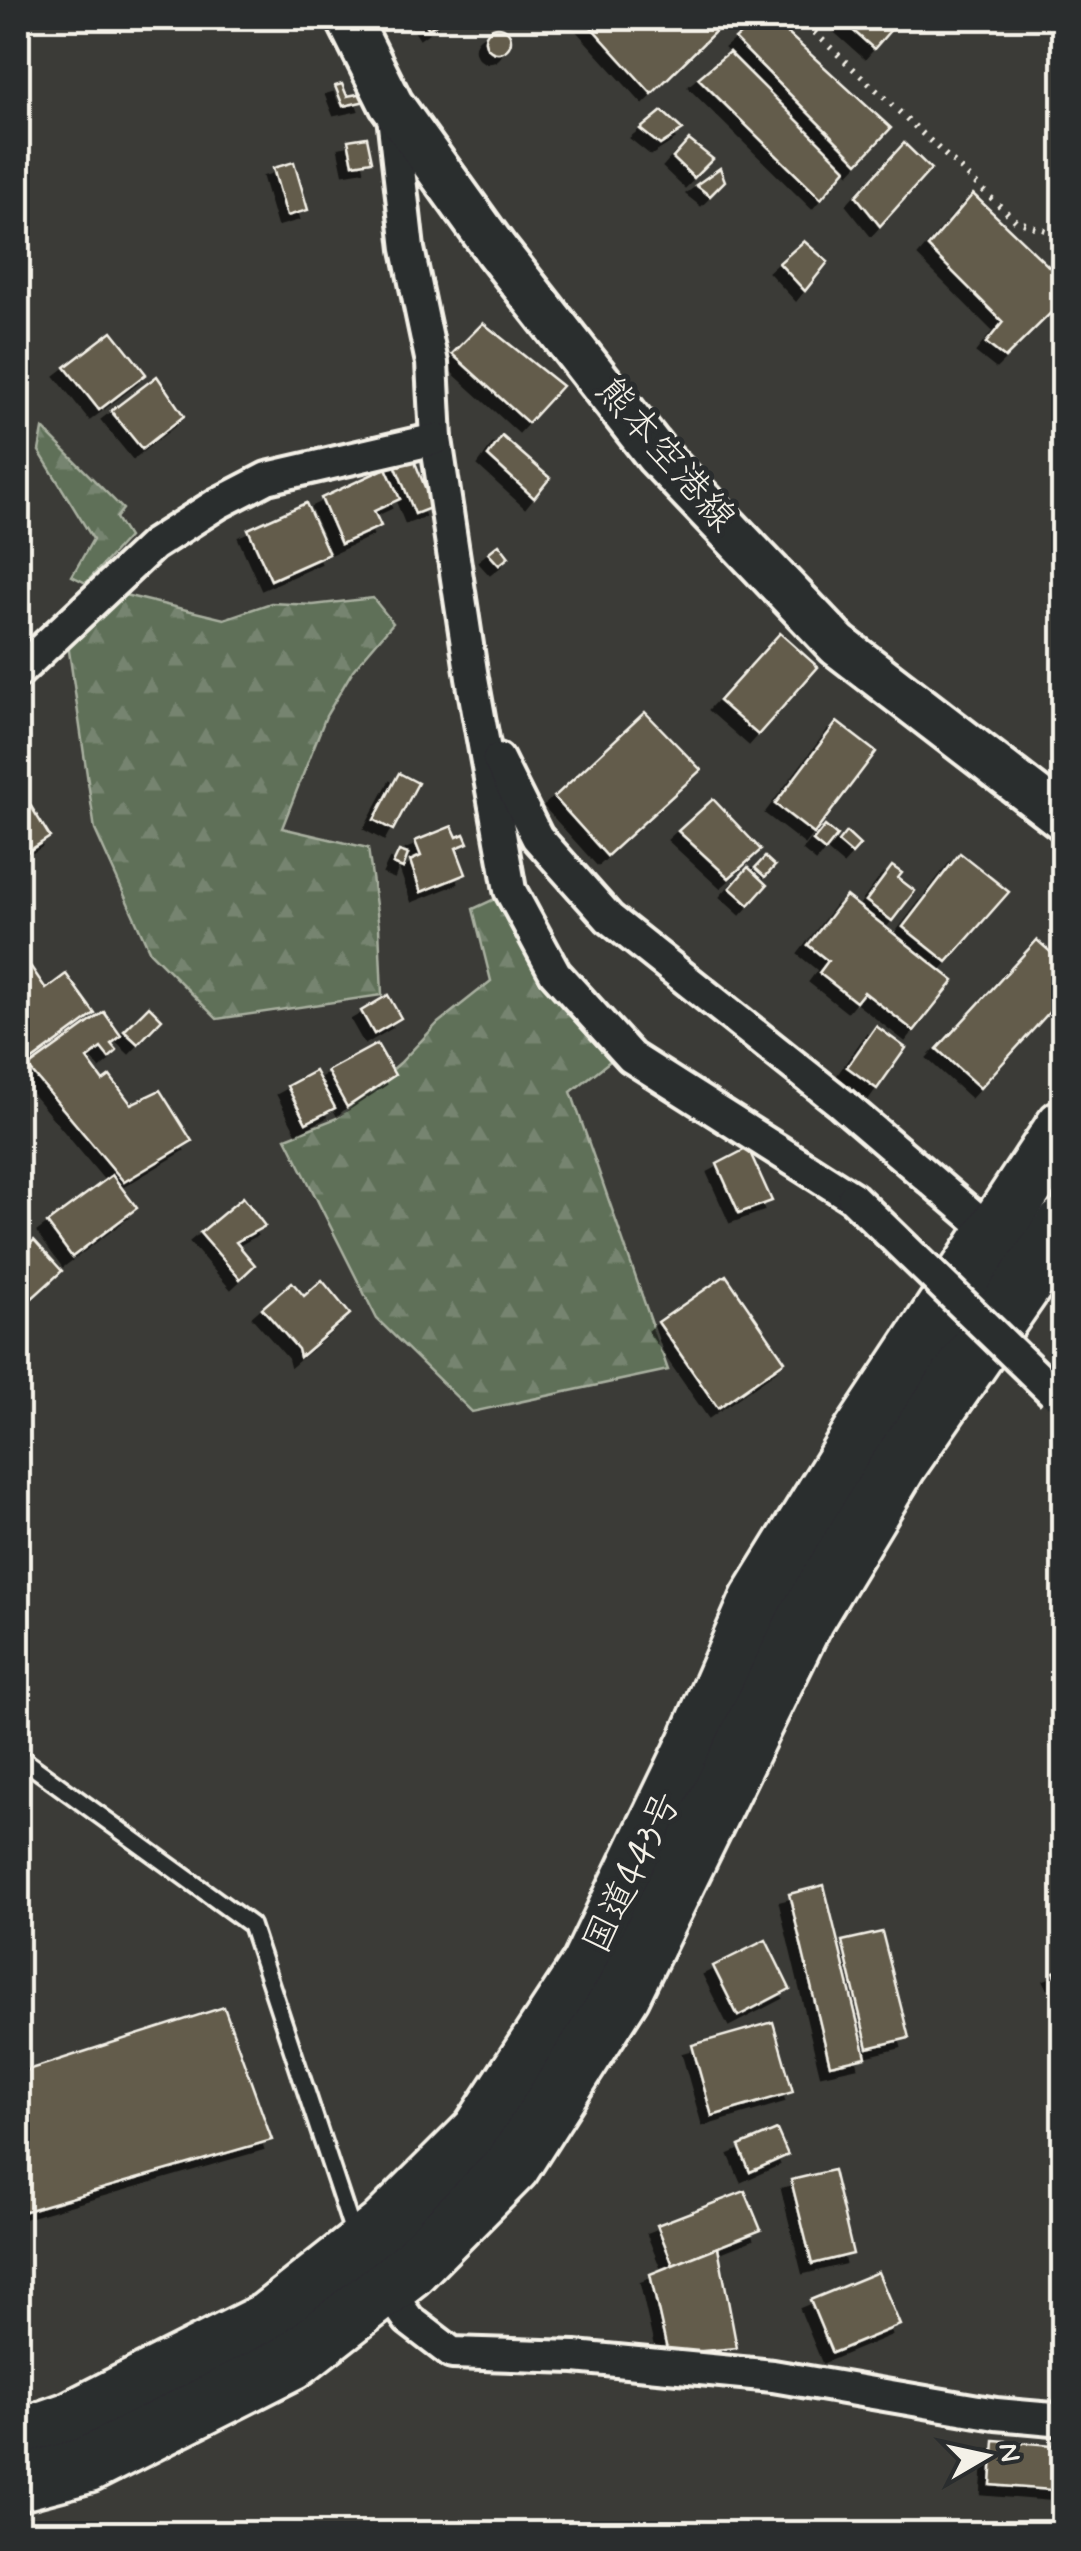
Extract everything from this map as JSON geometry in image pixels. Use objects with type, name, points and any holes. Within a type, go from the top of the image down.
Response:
[{"type":"highway","name":"国道443号","points":[[18,2484],[87,2465],[291,2362],[373,2268],[384,2228],[480,2132],[589,1966],[696,1744],[758,1601],[860,1436],[1064,1127]]},
{"type":"highway","name":"国道443号","points":[[18,2438],[70,2420],[373,2268],[512,2166],[622,1994],[806,1618],[899,1464],[1064,1226]]},
{"type":"main road","name":"熊本空港線","points":[[348,18],[392,104],[496,250],[657,455],[838,645],[1064,819]]},
{"type":"street","points":[[392,104],[408,249],[432,363],[436,438],[510,890],[556,973],[631,1057],[853,1198],[1058,1398]]},
{"type":"street","points":[[18,672],[152,545],[217,504],[267,478],[436,438]]},
{"type":"street","points":[[481,726],[536,837],[609,918],[841,1103],[993,1234]]},
{"type":"street","points":[[373,2268],[408,2320],[452,2354],[575,2357],[773,2376],[996,2414],[1064,2420]]},
{"type":"lane","points":[[18,1756],[251,1925],[373,2268]]},
{"type":"path","points":[[799,18],[1016,221],[1064,236]]},
{"type":"green space","points":[[43,429],[123,509],[116,518],[128,537],[86,583],[72,576],[93,539],[39,451]]},
{"type":"green space","points":[[104,590],[224,619],[271,603],[313,605],[373,598],[393,623],[353,670],[326,716],[282,828],[368,848],[379,927],[382,995],[217,1019],[150,952],[95,830],[67,637]]},
{"type":"green space","points":[[501,896],[624,1050],[571,1092],[668,1370],[472,1412],[377,1319],[286,1138],[337,1118],[400,1063],[438,1023],[491,981],[473,909]]},
{"type":"building","points":[[422,18],[444,18],[429,29]]},
{"type":"building","points":[[583,18],[729,18],[652,94]]},
{"type":"building","points":[[759,18],[771,18],[891,128],[858,163],[735,39]]},
{"type":"building","points":[[839,18],[901,18],[874,49]]},
{"type":"building","points":[[498,27],[507,31],[511,40],[507,49],[498,53],[489,49],[485,40],[489,31]]},
{"type":"building","points":[[729,52],[846,169],[821,199],[698,78]]},
{"type":"building","points":[[342,84],[347,96],[363,93],[366,101],[343,106],[335,86]]},
{"type":"building","points":[[662,111],[683,130],[660,145],[640,129]]},
{"type":"building","points":[[367,137],[372,161],[353,164],[348,140]]},
{"type":"building","points":[[689,140],[713,159],[694,178],[673,158]]},
{"type":"building","points":[[904,143],[931,169],[880,226],[856,196]]},
{"type":"building","points":[[294,162],[308,210],[287,216],[273,168]]},
{"type":"building","points":[[720,168],[725,181],[710,196],[696,185]]},
{"type":"building","points":[[973,194],[1064,281],[1064,300],[1005,358],[986,343],[1003,322],[928,247]]},
{"type":"building","points":[[804,241],[828,262],[805,291],[779,263]]},
{"type":"building","points":[[483,323],[562,386],[528,423],[452,354]]},
{"type":"building","points":[[112,331],[146,374],[99,410],[65,367]]},
{"type":"building","points":[[157,376],[184,416],[142,449],[111,411]]},
{"type":"building","points":[[502,436],[550,478],[534,498],[488,456]]},
{"type":"building","points":[[412,455],[433,507],[415,514],[394,462]]},
{"type":"building","points":[[386,468],[400,499],[374,511],[381,526],[341,544],[321,498]]},
{"type":"building","points":[[306,503],[329,554],[271,580],[248,529]]},
{"type":"building","points":[[499,544],[509,557],[499,565],[488,553]]},
{"type":"building","points":[[780,633],[818,667],[758,735],[719,701]]},
{"type":"building","points":[[645,712],[701,770],[607,856],[554,797]]},
{"type":"building","points":[[837,722],[876,752],[814,834],[775,804]]},
{"type":"building","points":[[399,773],[418,783],[393,830],[374,820]]},
{"type":"building","points":[[24,795],[50,837],[18,858],[18,799]]},
{"type":"building","points":[[713,799],[761,850],[729,878],[678,831]]},
{"type":"building","points":[[452,826],[457,837],[464,834],[468,843],[456,848],[466,874],[421,892],[410,861],[421,856],[415,841]]},
{"type":"building","points":[[825,826],[837,836],[825,851],[813,841]]},
{"type":"building","points":[[846,832],[860,845],[852,854],[838,842]]},
{"type":"building","points":[[399,851],[408,854],[403,868],[393,864]]},
{"type":"building","points":[[960,853],[1009,892],[947,962],[903,927]]},
{"type":"building","points":[[765,857],[775,866],[765,877],[755,868]]},
{"type":"building","points":[[892,866],[902,873],[898,878],[915,891],[892,921],[866,901]]},
{"type":"building","points":[[748,867],[767,885],[749,905],[730,888]]},
{"type":"building","points":[[846,896],[954,981],[914,1031],[864,992],[856,1002],[819,973],[828,961],[808,945]]},
{"type":"building","points":[[1037,940],[1064,964],[1064,996],[980,1088],[937,1049]]},
{"type":"building","points":[[31,967],[46,989],[66,974],[95,1014],[27,1064],[18,1052],[18,977]]},
{"type":"building","points":[[388,995],[401,1018],[374,1034],[361,1011]]},
{"type":"building","points":[[149,1006],[162,1019],[138,1044],[124,1031]]},
{"type":"building","points":[[104,1012],[121,1036],[111,1044],[117,1051],[109,1058],[101,1048],[87,1059],[103,1081],[110,1076],[131,1104],[160,1090],[192,1141],[124,1182],[28,1067]]},
{"type":"building","points":[[876,1026],[906,1048],[877,1089],[847,1067]]},
{"type":"building","points":[[377,1044],[395,1075],[347,1107],[327,1071]]},
{"type":"building","points":[[315,1071],[335,1108],[306,1123],[287,1086]]},
{"type":"building","points":[[748,1148],[772,1201],[739,1213],[717,1164]]},
{"type":"building","points":[[112,1175],[137,1208],[72,1257],[47,1223]]},
{"type":"building","points":[[243,1197],[265,1226],[236,1242],[255,1265],[240,1279],[200,1233]]},
{"type":"building","points":[[34,1240],[62,1271],[18,1311],[18,1256]]},
{"type":"building","points":[[726,1275],[785,1361],[718,1408],[658,1322]]},
{"type":"building","points":[[322,1280],[350,1314],[300,1357],[298,1349],[262,1308],[292,1282],[304,1296]]},
{"type":"building","points":[[824,1885],[866,2057],[830,2065],[789,1894]]},
{"type":"building","points":[[882,1932],[909,2038],[868,2048],[842,1941]]},
{"type":"building","points":[[766,1940],[790,1989],[738,2016],[713,1966]]},
{"type":"building","points":[[1064,1968],[1064,1993],[1054,1972]]},
{"type":"building","points":[[224,2007],[272,2140],[18,2213],[18,2073]]},
{"type":"building","points":[[773,2022],[793,2092],[712,2116],[692,2045]]},
{"type":"building","points":[[777,2130],[788,2155],[750,2172],[739,2146]]},
{"type":"building","points":[[833,2170],[853,2254],[812,2264],[791,2180]]},
{"type":"building","points":[[745,2191],[761,2230],[673,2265],[657,2225]]},
{"type":"building","points":[[718,2247],[737,2348],[668,2354],[650,2274]]},
{"type":"building","points":[[878,2272],[900,2325],[832,2353],[810,2300]]},
{"type":"building","points":[[994,2440],[1064,2446],[1064,2491],[991,2485]]}]
